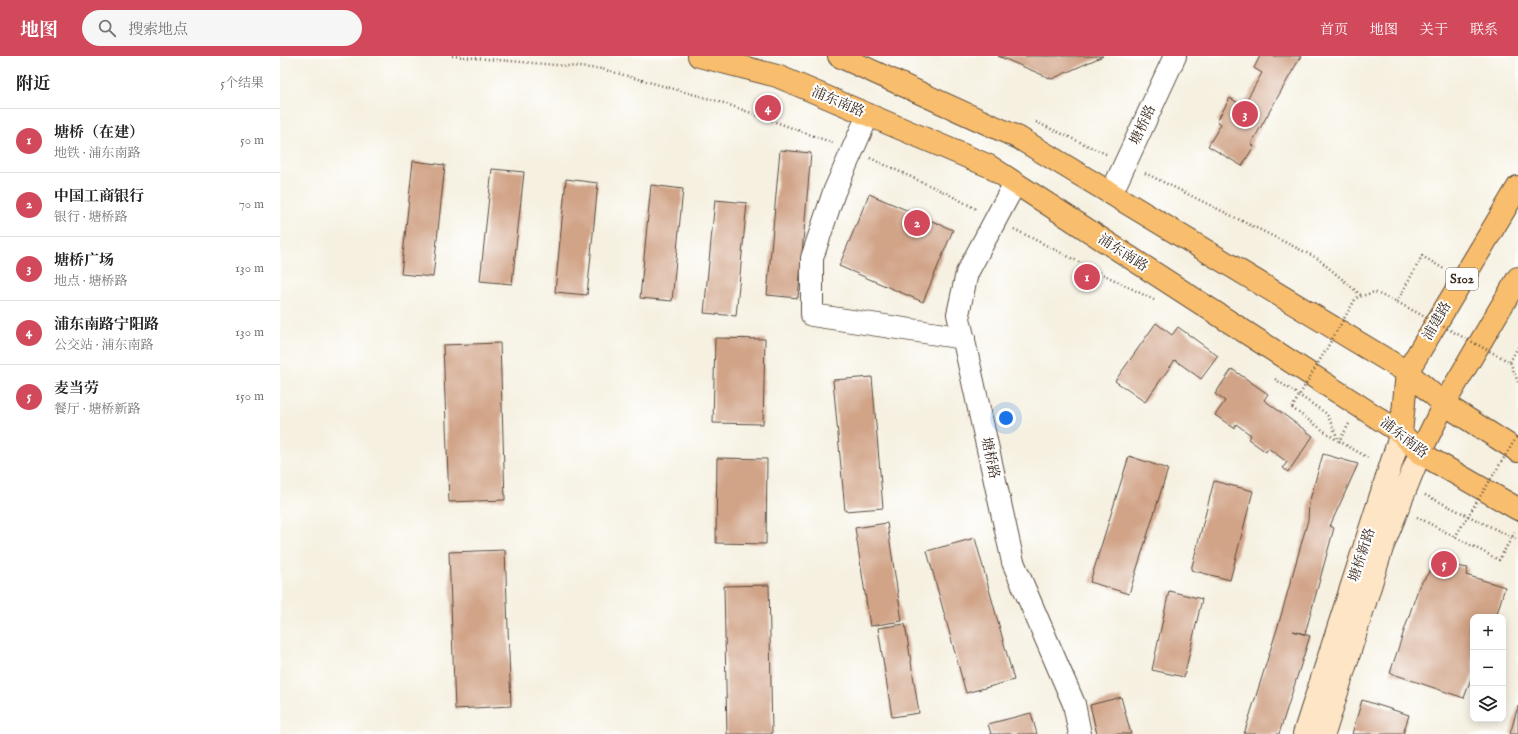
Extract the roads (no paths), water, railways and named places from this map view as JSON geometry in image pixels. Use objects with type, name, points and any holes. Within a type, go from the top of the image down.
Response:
[{"type":"main road","name":"浦东南路","points":[[699,56],[777,76],[989,166],[1401,433],[1420,453],[1518,509]]},
{"type":"main road","points":[[839,56],[1019,138],[1407,372],[1444,404],[1518,452]]},
{"type":"main road","name":"浦建路","points":[[1407,372],[1518,187]]},
{"type":"main road","points":[[1444,404],[1518,278]]},
{"type":"main road","name":"塘桥新路","points":[[1304,734],[1401,433],[1407,372]]},
{"type":"main road","name":"塘桥新路","points":[[1324,734],[1382,548],[1420,453],[1444,404]]},
{"type":"street","name":"塘桥路","points":[[1111,194],[1175,56]]},
{"type":"street","points":[[868,115],[834,192],[812,258],[812,316],[964,338]]},
{"type":"street","name":"塘桥路","points":[[1015,183],[967,273],[958,314],[1013,562],[1074,704],[1080,734]]},
{"type":"place","name":"浦东南路宁阳路","points":[[768,108]]},
{"type":"place","name":"塘桥广场","points":[[1245,114]]},
{"type":"place","name":"中国工商银行","points":[[917,223]]},
{"type":"place","name":"塘桥（在建）","points":[[1087,277]]},
{"type":"place","name":"麦当劳","points":[[1444,564]]}]
